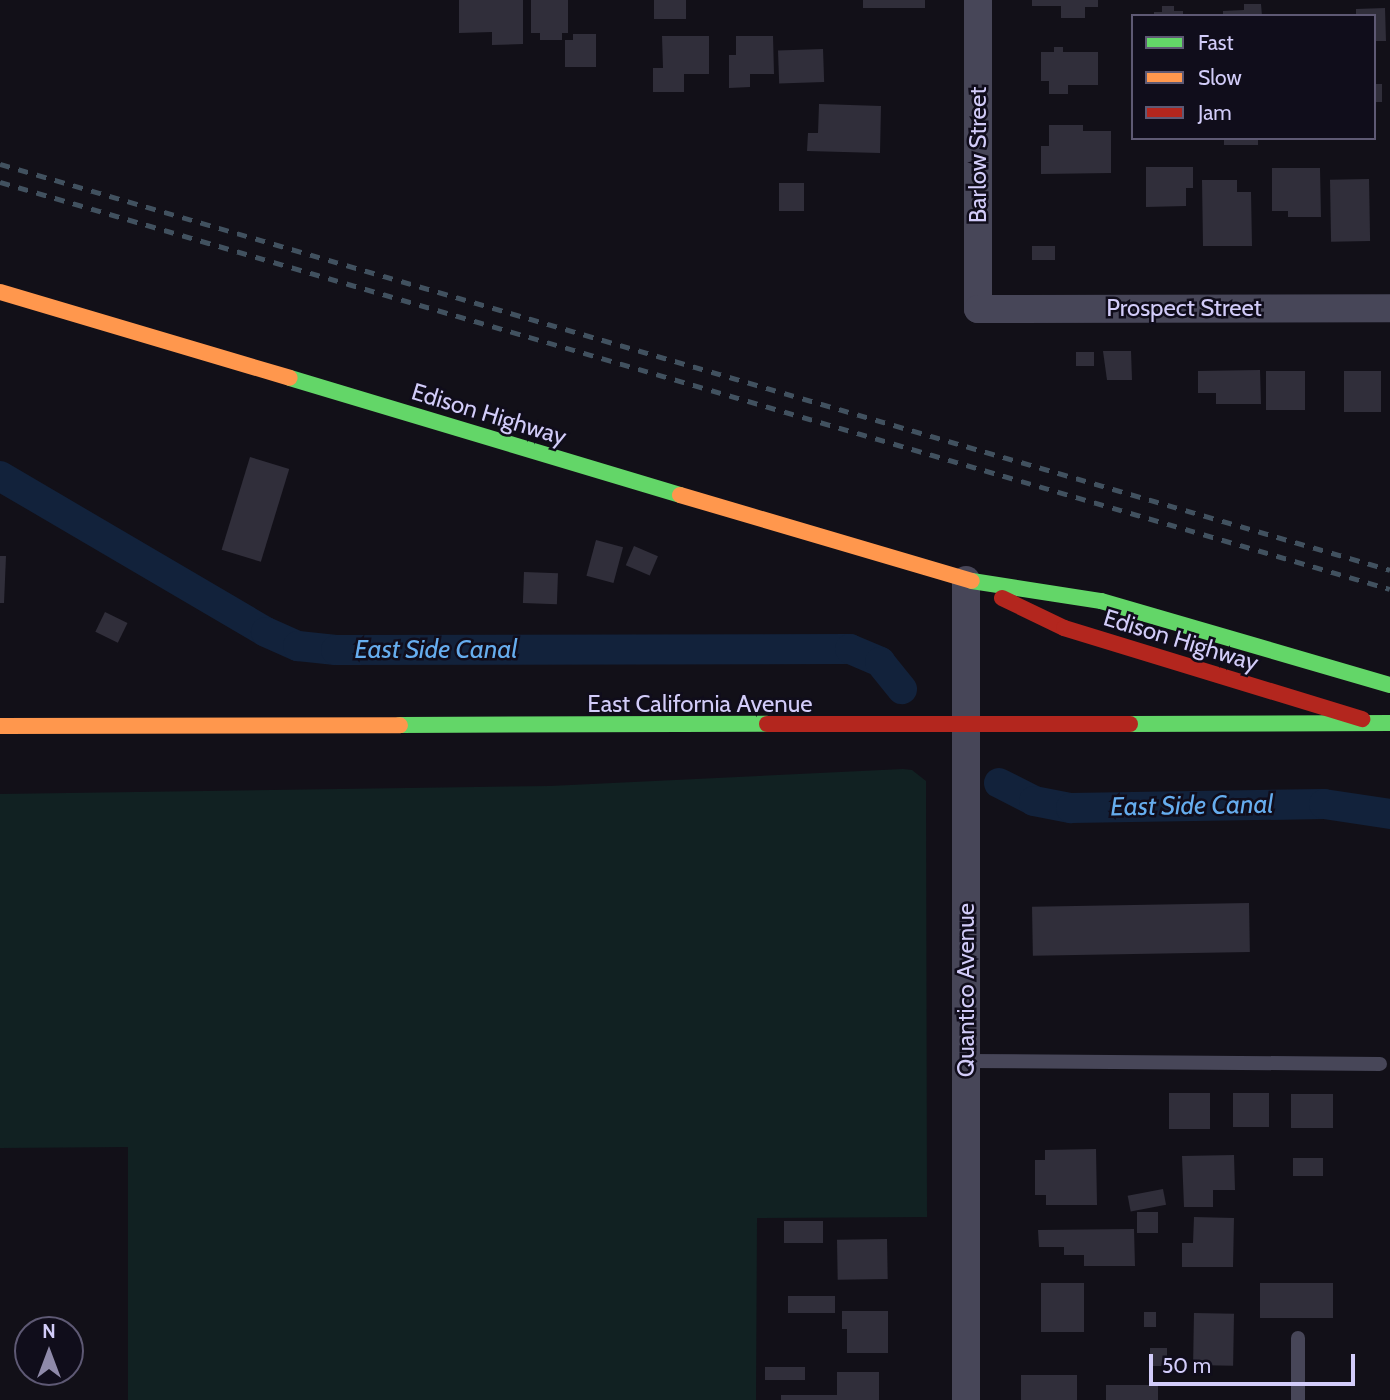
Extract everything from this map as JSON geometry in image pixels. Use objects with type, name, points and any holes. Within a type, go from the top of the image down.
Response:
[{"type":"main road","name":"Edison Highway","points":[[0,292],[965,580],[1101,601],[1390,685]]},
{"type":"main road","name":"Edison Highway","points":[[965,580],[1064,628],[1387,725]]},
{"type":"main road","name":"East California Avenue","points":[[3,727],[1387,725]]},
{"type":"street","name":"Barlow Street","points":[[978,0],[978,309]]},
{"type":"street","name":"Prospect Street","points":[[978,309],[1390,308]]},
{"type":"street","name":"Quantico Avenue","points":[[965,580],[966,1400]]},
{"type":"lane","points":[[966,1060],[1380,1064]]},
{"type":"lane","points":[[1298,1338],[1298,1400]]},
{"type":"shaded area","points":[[912,770],[926,781],[927,1217],[757,1218],[756,1400],[128,1400],[128,1147],[0,1148],[0,794],[550,786]]},
{"type":"building","points":[[459,0],[523,0],[523,44],[492,45],[492,32],[459,33]]},
{"type":"building","points":[[531,0],[568,0],[568,33],[562,33],[562,40],[540,40],[540,33],[531,33]]},
{"type":"building","points":[[654,0],[686,0],[686,19],[654,19]]},
{"type":"building","points":[[863,0],[925,0],[925,8],[863,8]]},
{"type":"building","points":[[1032,0],[1098,0],[1098,7],[1085,7],[1085,18],[1061,18],[1061,6],[1032,6]]},
{"type":"building","points":[[1244,4],[1261,4],[1262,14],[1223,14],[1223,11],[1244,10]]},
{"type":"building","points":[[1162,6],[1174,6],[1174,11],[1183,11],[1183,14],[1154,14],[1162,12]]},
{"type":"building","points":[[1385,8],[1386,41],[1376,41],[1376,14],[1356,14],[1356,9]]},
{"type":"building","points":[[573,34],[596,34],[596,67],[565,67],[565,40],[573,40]]},
{"type":"building","points":[[662,36],[709,36],[709,74],[684,74],[684,92],[653,92],[653,68],[663,68]]},
{"type":"building","points":[[736,36],[773,36],[774,74],[750,74],[750,87],[729,88],[729,55],[736,55]]},
{"type":"building","points":[[1054,47],[1063,47],[1063,52],[1098,52],[1098,85],[1068,85],[1068,94],[1049,94],[1049,81],[1041,81],[1041,52],[1054,52]]},
{"type":"building","points":[[823,49],[824,82],[779,84],[778,51]]},
{"type":"building","points":[[1376,84],[1382,84],[1382,102],[1376,102]]},
{"type":"building","points":[[819,104],[881,106],[880,153],[807,151],[808,133],[818,133]]},
{"type":"building","points":[[1049,125],[1083,125],[1083,131],[1111,131],[1111,173],[1041,174],[1041,146],[1049,146]]},
{"type":"building","points":[[1224,140],[1258,140],[1258,145],[1224,145]]},
{"type":"building","points":[[1146,167],[1193,167],[1193,188],[1186,188],[1186,206],[1146,207]]},
{"type":"building","points":[[1272,168],[1320,168],[1321,217],[1288,217],[1288,211],[1272,211]]},
{"type":"building","points":[[1369,179],[1370,241],[1331,242],[1330,180]]},
{"type":"building","points":[[1202,180],[1237,180],[1237,192],[1251,192],[1252,246],[1203,246]]},
{"type":"building","points":[[779,183],[804,183],[804,211],[779,211]]},
{"type":"building","points":[[1032,246],[1055,246],[1055,260],[1032,260]]},
{"type":"building","points":[[1103,351],[1131,351],[1132,380],[1107,380]]},
{"type":"building","points":[[1076,352],[1094,352],[1094,366],[1076,366]]},
{"type":"building","points":[[1260,370],[1261,404],[1216,404],[1216,393],[1198,393],[1198,371]]},
{"type":"building","points":[[1266,371],[1305,371],[1305,410],[1266,410]]},
{"type":"building","points":[[1344,371],[1381,371],[1381,412],[1344,412]]},
{"type":"building","points":[[250,457],[289,469],[261,562],[222,550]]},
{"type":"building","points":[[596,540],[623,547],[613,583],[586,576]]},
{"type":"building","points":[[634,546],[658,556],[650,575],[626,565]]},
{"type":"building","points":[[0,556],[6,556],[4,603],[0,603]]},
{"type":"building","points":[[524,572],[558,573],[557,604],[523,603]]},
{"type":"building","points":[[105,612],[127,623],[118,643],[95,632]]},
{"type":"building","points":[[1249,903],[1250,952],[1033,956],[1032,907]]},
{"type":"building","points":[[1169,1093],[1210,1093],[1210,1129],[1169,1129]]},
{"type":"building","points":[[1233,1093],[1269,1093],[1269,1127],[1233,1127]]},
{"type":"building","points":[[1291,1094],[1333,1094],[1333,1128],[1291,1128]]},
{"type":"building","points":[[1096,1149],[1097,1205],[1046,1205],[1046,1195],[1035,1195],[1035,1160],[1045,1160],[1045,1150]]},
{"type":"building","points":[[1234,1155],[1235,1190],[1213,1190],[1213,1207],[1184,1207],[1182,1156]]},
{"type":"building","points":[[1293,1158],[1323,1158],[1323,1176],[1293,1176]]},
{"type":"building","points":[[1163,1189],[1166,1205],[1131,1212],[1128,1196]]},
{"type":"building","points":[[1137,1212],[1158,1212],[1158,1233],[1137,1233]]},
{"type":"building","points":[[1194,1217],[1234,1218],[1233,1267],[1182,1267],[1182,1243],[1193,1243]]},
{"type":"building","points":[[784,1221],[823,1221],[823,1243],[784,1243]]},
{"type":"building","points":[[1134,1229],[1135,1266],[1084,1266],[1084,1255],[1064,1255],[1064,1247],[1039,1247],[1038,1230]]},
{"type":"building","points":[[887,1239],[888,1279],[838,1280],[837,1240]]},
{"type":"building","points":[[1041,1283],[1084,1283],[1084,1332],[1041,1332]]},
{"type":"building","points":[[1260,1283],[1333,1283],[1333,1318],[1260,1318]]},
{"type":"building","points":[[788,1296],[835,1296],[835,1313],[788,1313]]},
{"type":"building","points":[[842,1311],[888,1311],[888,1353],[847,1353],[847,1329],[842,1329]]},
{"type":"building","points":[[1144,1312],[1156,1312],[1156,1327],[1144,1327]]},
{"type":"building","points":[[1194,1313],[1234,1314],[1233,1366],[1193,1365]]},
{"type":"building","points":[[1150,1348],[1167,1348],[1167,1366],[1150,1366]]},
{"type":"building","points":[[765,1367],[805,1367],[805,1380],[765,1380]]},
{"type":"building","points":[[837,1372],[879,1372],[879,1400],[781,1400],[781,1395],[837,1395]]},
{"type":"building","points":[[1021,1375],[1077,1375],[1077,1400],[1021,1400]]},
{"type":"building","points":[[1106,1385],[1158,1385],[1158,1400],[1106,1400]]},
{"type":"waterway","name":"East Side Canal","points":[[0,476],[266,632],[298,646],[336,650],[850,649],[880,662],[902,689]]},
{"type":"waterway","name":"East Side Canal","points":[[999,783],[1034,801],[1071,808],[1324,804],[1390,814]]},
{"type":"railway","points":[[0,164],[1390,570]]},
{"type":"railway","points":[[0,182],[1390,589]]},
{"type":"traffic: fast","points":[[290,378],[680,495]]},
{"type":"traffic: fast","points":[[972,581],[1101,601],[1390,685]]},
{"type":"traffic: fast","points":[[1130,724],[1390,723]]},
{"type":"traffic: fast","points":[[400,725],[767,724]]},
{"type":"traffic: slow","points":[[0,292],[290,378]]},
{"type":"traffic: slow","points":[[680,495],[972,581]]},
{"type":"traffic: slow","points":[[0,726],[400,725]]},
{"type":"traffic: jam","points":[[1002,598],[1064,628],[1362,719]]},
{"type":"traffic: jam","points":[[767,724],[1130,724]]}]
